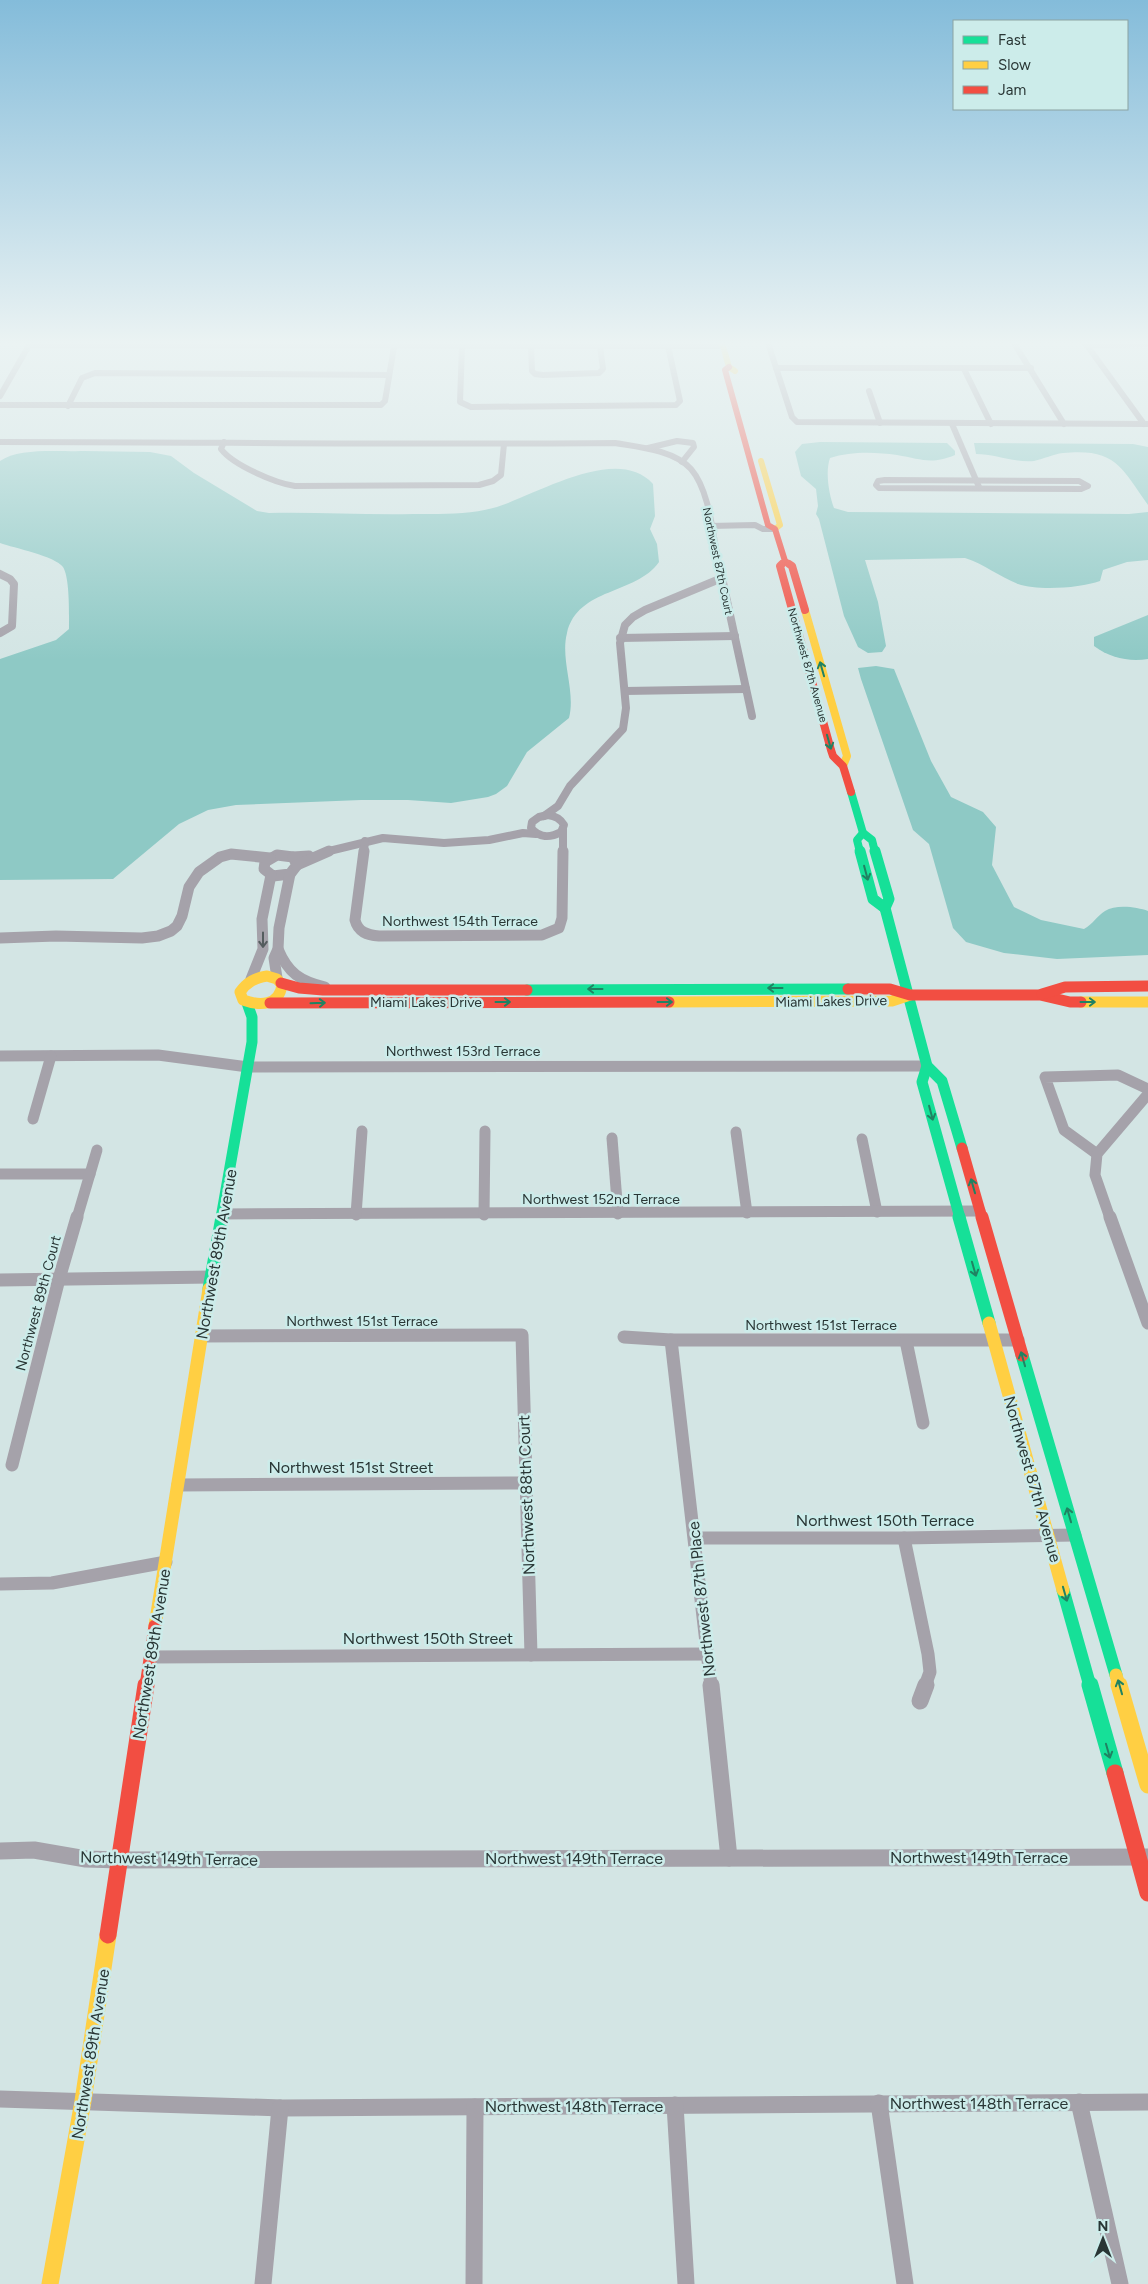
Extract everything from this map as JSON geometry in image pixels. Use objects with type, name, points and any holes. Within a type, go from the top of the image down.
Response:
[{"type":"street","points":[[222,447],[221,449],[224,453],[255,471],[290,486],[473,486],[489,482],[501,475],[504,447]]},
{"type":"street","name":"Northwest 87th Court","points":[[637,447],[663,453],[682,462],[694,471],[700,481],[752,716]]},
{"type":"street","points":[[646,448],[651,447]]},
{"type":"street","points":[[682,462],[694,447]]},
{"type":"street","name":"Northwest 87th Avenue","points":[[757,447],[780,525],[775,529],[785,561],[792,566],[847,756],[843,766],[863,833],[872,840],[889,899],[886,908],[927,1066],[922,1082],[1048,1535],[1143,1857],[1148,1893]]},
{"type":"street","points":[[962,447],[978,484]]},
{"type":"street","points":[[978,484],[886,488],[879,488],[876,485],[878,481],[885,480],[978,484],[1081,489],[1088,486],[1079,481],[978,484]]},
{"type":"street","points":[[711,529],[756,532],[763,528],[775,529]]},
{"type":"street","points":[[0,574],[10,579],[14,584],[12,626],[0,633]]},
{"type":"street","points":[[514,834],[558,806],[570,786],[621,733],[626,715],[620,638],[623,628],[629,620],[638,613],[722,578]]},
{"type":"street","points":[[620,638],[734,636]]},
{"type":"street","points":[[625,692],[746,689]]},
{"type":"street","points":[[558,806],[560,819],[563,822],[562,854]]},
{"type":"street","points":[[544,816],[560,819]]},
{"type":"street","points":[[532,822],[530,828],[536,834]]},
{"type":"street","points":[[547,837],[557,834],[563,829]]},
{"type":"street","points":[[0,938],[56,936],[142,938],[171,931],[182,916],[189,887],[199,872],[220,856],[225,855],[270,858],[283,855],[295,861],[365,841],[392,838],[444,843],[489,840],[514,834],[536,834],[547,837],[557,843],[562,854]]},
{"type":"street","name":"Northwest 154th Terrace","points":[[365,841],[355,920],[356,926],[361,931],[379,936],[542,935],[559,928],[562,918],[562,854]]},
{"type":"street","points":[[251,857],[267,871],[279,877],[290,874]]},
{"type":"street","points":[[270,858],[266,862],[267,871],[262,918],[263,950],[250,979],[240,992],[247,1003],[268,1004],[280,996],[283,987],[279,980],[274,958],[278,949],[279,928],[290,874],[295,861]]},
{"type":"street","points":[[278,949],[284,965],[297,978],[332,990]]},
{"type":"street","points":[[250,979],[261,976],[279,980]]},
{"type":"street","name":"Miami Lakes Drive","points":[[279,980],[290,986],[309,990],[474,991],[854,988],[890,989],[910,995]]},
{"type":"street","points":[[1040,995],[1064,987],[1148,986]]},
{"type":"street","points":[[910,995],[1040,995],[1070,1002],[1148,1002]]},
{"type":"street","name":"Miami Lakes Drive","points":[[268,1004],[892,1001],[910,995]]},
{"type":"street","name":"Northwest 89th Avenue","points":[[50,2284],[83,2101],[201,1336],[248,1067],[254,1024],[252,1009],[247,1003]]},
{"type":"street","name":"Northwest 89th Avenue","points":[[254,1024],[268,1004]]},
{"type":"street","name":"Northwest 153rd Terrace","points":[[0,1056],[158,1055],[248,1067],[927,1066]]},
{"type":"street","points":[[33,1119],[51,1056]]},
{"type":"street","name":"Northwest 87th Avenue","points":[[927,1066],[942,1081],[1148,1785]]},
{"type":"street","points":[[1097,1154],[1064,1130],[1045,1077],[1118,1075],[1148,1089]]},
{"type":"street","points":[[1148,1094],[1097,1154],[1095,1175],[1148,1323]]},
{"type":"street","points":[[356,1215],[362,1131]]},
{"type":"street","points":[[484,1214],[485,1131]]},
{"type":"street","points":[[736,1132],[747,1213]]},
{"type":"street","points":[[612,1138],[618,1214]]},
{"type":"street","points":[[862,1139],[877,1212]]},
{"type":"street","name":"Northwest 89th Court","points":[[12,1465],[59,1279],[97,1150]]},
{"type":"street","points":[[0,1174],[90,1174]]},
{"type":"street","name":"Northwest 152nd Terrace","points":[[222,1214],[980,1212]]},
{"type":"street","points":[[0,1280],[212,1277]]},
{"type":"street","name":"Northwest 151st Terrace","points":[[201,1336],[522,1335]]},
{"type":"street","name":"Northwest 88th Court","points":[[522,1335],[531,1655]]},
{"type":"street","name":"Northwest 151st Terrace","points":[[624,1337],[671,1340],[1018,1340]]},
{"type":"street","name":"Northwest 87th Place","points":[[671,1340],[695,1538],[729,1858]]},
{"type":"street","points":[[906,1340],[923,1423]]},
{"type":"street","name":"Northwest 151st Street","points":[[178,1485],[525,1483]]},
{"type":"street","name":"Northwest 150th Terrace","points":[[695,1538],[904,1538],[1075,1535]]},
{"type":"street","points":[[904,1538],[930,1672],[920,1701]]},
{"type":"street","points":[[0,1584],[52,1583],[166,1562]]},
{"type":"street","name":"Northwest 150th Street","points":[[150,1657],[707,1654]]},
{"type":"street","name":"Northwest 149th Terrace","points":[[0,1851],[34,1850],[86,1860],[1143,1857]]},
{"type":"street","name":"Northwest 148th Terrace","points":[[0,2100],[280,2108],[1148,2102]]},
{"type":"street","points":[[1080,2102],[1120,2284]]},
{"type":"street","points":[[880,2104],[905,2284]]},
{"type":"street","points":[[675,2105],[686,2284]]},
{"type":"street","points":[[474,2284],[475,2107]]},
{"type":"street","points":[[263,2284],[280,2108]]},
{"type":"water","points":[[800,447],[951,447],[955,451],[955,455],[939,460],[872,453],[846,454],[830,458],[828,483],[834,508],[848,512],[1129,514],[1148,512],[1148,560],[1127,562],[1103,570],[1100,581],[1071,587],[1048,588],[1018,584],[965,558],[865,560],[878,602],[886,646],[882,652],[868,653],[858,647],[844,616],[819,519],[816,514],[818,506],[816,489],[801,476],[795,452]]},
{"type":"water","points":[[975,447],[1148,447],[1148,505],[1131,480],[1115,463],[1106,457],[1081,452],[1059,454],[1034,461],[1020,461],[976,454]]},
{"type":"water","points":[[29,452],[150,452],[171,456],[194,473],[257,511],[269,513],[453,514],[474,512],[510,502],[574,476],[618,469],[637,473],[653,484],[655,516],[650,529],[657,544],[659,562],[649,573],[636,581],[595,599],[583,607],[573,618],[565,643],[571,697],[569,718],[527,752],[507,786],[496,794],[451,803],[408,800],[361,800],[236,805],[208,810],[179,824],[113,879],[0,880],[0,659],[56,640],[69,629],[69,615],[67,579],[63,567],[52,559],[0,543],[0,461]]},
{"type":"water","points":[[1148,615],[1148,659],[1120,658],[1107,654],[1094,646],[1094,637]]},
{"type":"water","points":[[876,666],[894,669],[931,761],[951,797],[983,812],[996,827],[992,865],[1014,907],[1041,920],[1084,929],[1102,913],[1115,907],[1138,908],[1148,911],[1148,955],[1057,959],[1004,953],[966,942],[953,928],[929,844],[913,830],[861,679],[858,668]]},
{"type":"traffic: fast","points":[[851,792],[863,833],[872,840],[889,899],[885,908],[927,1066],[942,1081],[962,1148]]},
{"type":"traffic: fast","points":[[863,833],[857,840],[873,899],[885,908]]},
{"type":"traffic: fast","points":[[527,990],[848,989]]},
{"type":"traffic: fast","points":[[209,1289],[252,1042],[252,1017],[247,1003]]},
{"type":"traffic: fast","points":[[927,1066],[922,1082],[989,1323]]},
{"type":"traffic: fast","points":[[1022,1355],[1116,1675]]},
{"type":"traffic: fast","points":[[1063,1590],[1115,1773]]},
{"type":"traffic: slow","points":[[761,461],[780,525],[775,529]]},
{"type":"traffic: slow","points":[[805,610],[847,756],[843,766]]},
{"type":"traffic: slow","points":[[267,976],[277,979],[282,985],[278,998],[262,1004],[243,1000],[240,992],[245,985],[259,977],[267,976]]},
{"type":"traffic: slow","points":[[669,1002],[892,1001],[910,995]]},
{"type":"traffic: slow","points":[[1081,1002],[1148,1002]]},
{"type":"traffic: slow","points":[[155,1626],[209,1289]]},
{"type":"traffic: slow","points":[[989,1323],[1063,1590]]},
{"type":"traffic: slow","points":[[1116,1675],[1148,1785]]},
{"type":"traffic: slow","points":[[50,2284],[83,2101],[108,1935]]},
{"type":"traffic: jam","points":[[746,447],[768,525],[775,529],[785,561],[792,566],[805,610]]},
{"type":"traffic: jam","points":[[785,561],[780,566],[831,750],[833,756],[843,766],[851,792]]},
{"type":"traffic: jam","points":[[281,983],[299,988],[323,990],[527,990]]},
{"type":"traffic: jam","points":[[1042,994],[1065,987],[1148,986]]},
{"type":"traffic: jam","points":[[848,989],[890,989],[910,995],[1040,995],[1070,1002],[1081,1002]]},
{"type":"traffic: jam","points":[[270,1003],[669,1002]]},
{"type":"traffic: jam","points":[[962,1148],[1022,1355]]},
{"type":"traffic: jam","points":[[108,1935],[155,1626]]},
{"type":"traffic: jam","points":[[1115,1773],[1148,1893]]}]
